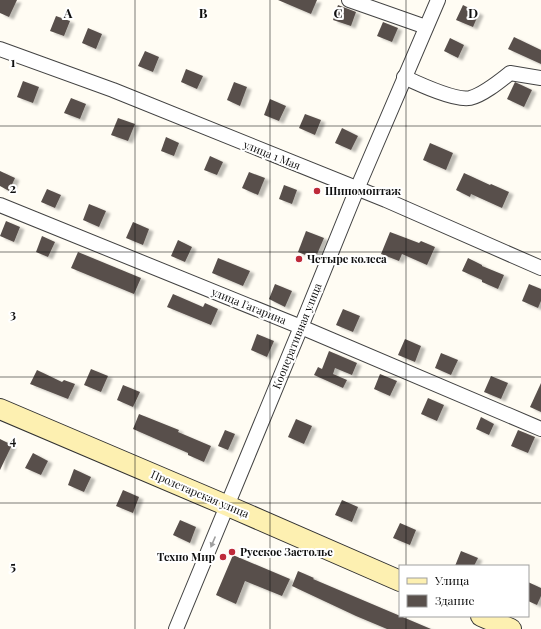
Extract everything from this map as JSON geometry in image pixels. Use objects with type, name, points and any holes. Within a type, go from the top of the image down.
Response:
[{"type":"main road","name":"Пролетарская улица","points":[[0,409],[399,581]]},
{"type":"main road","points":[[483,617],[511,629]]},
{"type":"street","points":[[349,0],[426,28]]},
{"type":"street","name":"Кооперативная улица","points":[[176,629],[228,506],[357,189],[438,0]]},
{"type":"street","name":"улица 1 Мая","points":[[0,49],[113,90],[357,189],[541,268]]},
{"type":"street","points":[[404,77],[448,95],[470,98],[493,86],[510,73],[541,78]]},
{"type":"street","name":"улица Гагарина","points":[[0,205],[301,327],[541,429]]},
{"type":"building","points":[[0,0],[17,0],[9,17],[0,13]]},
{"type":"building","points":[[278,0],[317,0],[311,14]]},
{"type":"building","points":[[338,5],[356,12],[351,26],[333,20]]},
{"type":"building","points":[[463,5],[479,13],[473,27],[456,20]]},
{"type":"building","points":[[56,16],[70,21],[64,36],[50,31]]},
{"type":"building","points":[[383,22],[398,28],[392,42],[377,36]]},
{"type":"building","points":[[88,28],[102,34],[96,49],[82,43]]},
{"type":"building","points":[[514,37],[541,50],[541,64],[508,49]]},
{"type":"building","points":[[450,38],[464,45],[458,58],[444,51]]},
{"type":"building","points":[[145,51],[159,57],[153,72],[138,66]]},
{"type":"building","points":[[186,69],[203,76],[197,89],[181,82]]},
{"type":"building","points":[[23,81],[39,87],[33,103],[17,97]]},
{"type":"building","points":[[234,82],[247,87],[240,106],[227,100]]},
{"type":"building","points":[[515,82],[532,90],[524,107],[507,99]]},
{"type":"building","points":[[71,98],[86,104],[80,119],[64,113]]},
{"type":"building","points":[[270,99],[286,106],[279,121],[264,115]]},
{"type":"building","points":[[305,114],[321,120],[315,135],[299,128]]},
{"type":"building","points":[[118,118],[135,124],[128,141],[111,135]]},
{"type":"building","points":[[342,128],[358,136],[351,150],[335,143]]},
{"type":"building","points":[[166,137],[179,143],[174,156],[161,151]]},
{"type":"building","points":[[430,143],[453,153],[446,170],[423,160]]},
{"type":"building","points":[[210,156],[223,162],[217,175],[204,170]]},
{"type":"building","points":[[0,171],[15,178],[9,191],[0,186]]},
{"type":"building","points":[[249,172],[265,178],[258,195],[242,188]]},
{"type":"building","points":[[464,173],[509,192],[502,208],[471,194],[470,197],[456,190]]},
{"type":"building","points":[[284,185],[297,190],[292,204],[279,199]]},
{"type":"building","points":[[47,189],[61,195],[55,208],[41,202]]},
{"type":"building","points":[[89,204],[106,211],[99,227],[83,220]]},
{"type":"building","points":[[6,221],[20,227],[14,242],[0,236]]},
{"type":"building","points":[[133,222],[149,229],[143,245],[126,238]]},
{"type":"building","points":[[306,231],[324,238],[315,259],[298,252]]},
{"type":"building","points":[[390,232],[419,243],[421,241],[435,247],[427,265],[402,254],[399,261],[381,254]]},
{"type":"building","points":[[42,236],[55,242],[48,257],[36,252]]},
{"type":"building","points":[[178,240],[192,247],[185,262],[171,256]]},
{"type":"building","points":[[78,252],[141,278],[134,294],[71,268]]},
{"type":"building","points":[[218,258],[250,271],[243,286],[212,273]]},
{"type":"building","points":[[468,258],[482,266],[504,275],[498,289],[462,271]]},
{"type":"building","points":[[275,284],[292,291],[285,307],[269,299]]},
{"type":"building","points":[[529,284],[541,289],[541,301],[538,308],[522,301]]},
{"type":"building","points":[[173,294],[203,307],[205,303],[218,309],[211,325],[167,307]]},
{"type":"building","points":[[343,309],[360,316],[353,332],[336,325]]},
{"type":"building","points":[[257,334],[274,341],[267,357],[251,350]]},
{"type":"building","points":[[405,339],[421,346],[415,362],[398,355]]},
{"type":"building","points":[[329,351],[357,363],[352,375],[335,368],[333,374],[347,380],[343,388],[314,375],[318,367],[322,369]]},
{"type":"building","points":[[441,353],[458,360],[451,375],[435,368]]},
{"type":"building","points":[[91,369],[108,376],[101,392],[84,385]]},
{"type":"building","points":[[37,370],[62,382],[64,380],[75,384],[68,399],[30,384]]},
{"type":"building","points":[[380,374],[397,381],[390,396],[374,389]]},
{"type":"building","points":[[491,376],[508,383],[501,399],[484,392]]},
{"type":"building","points":[[541,383],[541,412],[530,407]]},
{"type":"building","points":[[123,385],[140,392],[133,407],[117,400]]},
{"type":"building","points":[[428,398],[444,405],[437,421],[421,414]]},
{"type":"building","points":[[139,414],[179,430],[178,432],[211,446],[204,462],[188,455],[188,453],[133,429]]},
{"type":"building","points":[[481,417],[494,424],[489,435],[476,429]]},
{"type":"building","points":[[296,419],[312,426],[304,444],[288,437]]},
{"type":"building","points":[[225,430],[235,434],[228,450],[218,446]]},
{"type":"building","points":[[518,430],[535,437],[528,453],[511,446]]},
{"type":"building","points":[[0,439],[12,445],[0,470]]},
{"type":"building","points":[[33,453],[48,461],[41,475],[25,468]]},
{"type":"building","points":[[74,469],[91,477],[84,492],[68,485]]},
{"type":"building","points":[[123,490],[139,497],[133,513],[116,506]]},
{"type":"building","points":[[342,500],[358,507],[352,522],[335,515]]},
{"type":"building","points":[[180,520],[196,527],[190,543],[173,535]]},
{"type":"building","points":[[400,523],[416,530],[410,545],[393,538]]},
{"type":"building","points":[[461,551],[478,558],[474,565],[455,565]]},
{"type":"building","points":[[233,555],[290,579],[282,596],[245,581],[236,604],[216,595]]},
{"type":"building","points":[[298,571],[314,578],[313,579],[399,615],[399,617],[403,617],[431,629],[387,629],[292,586]]},
{"type":"building","points":[[529,582],[541,588],[541,596],[537,605],[529,601]]},
{"type":"place","name":"Шиномонтаж","points":[[317,191]]},
{"type":"place","name":"Четыре колеса","points":[[299,259]]},
{"type":"place","name":"Русское Застолье","points":[[232,552]]},
{"type":"place","name":"Техно Мир","points":[[223,557]]}]
